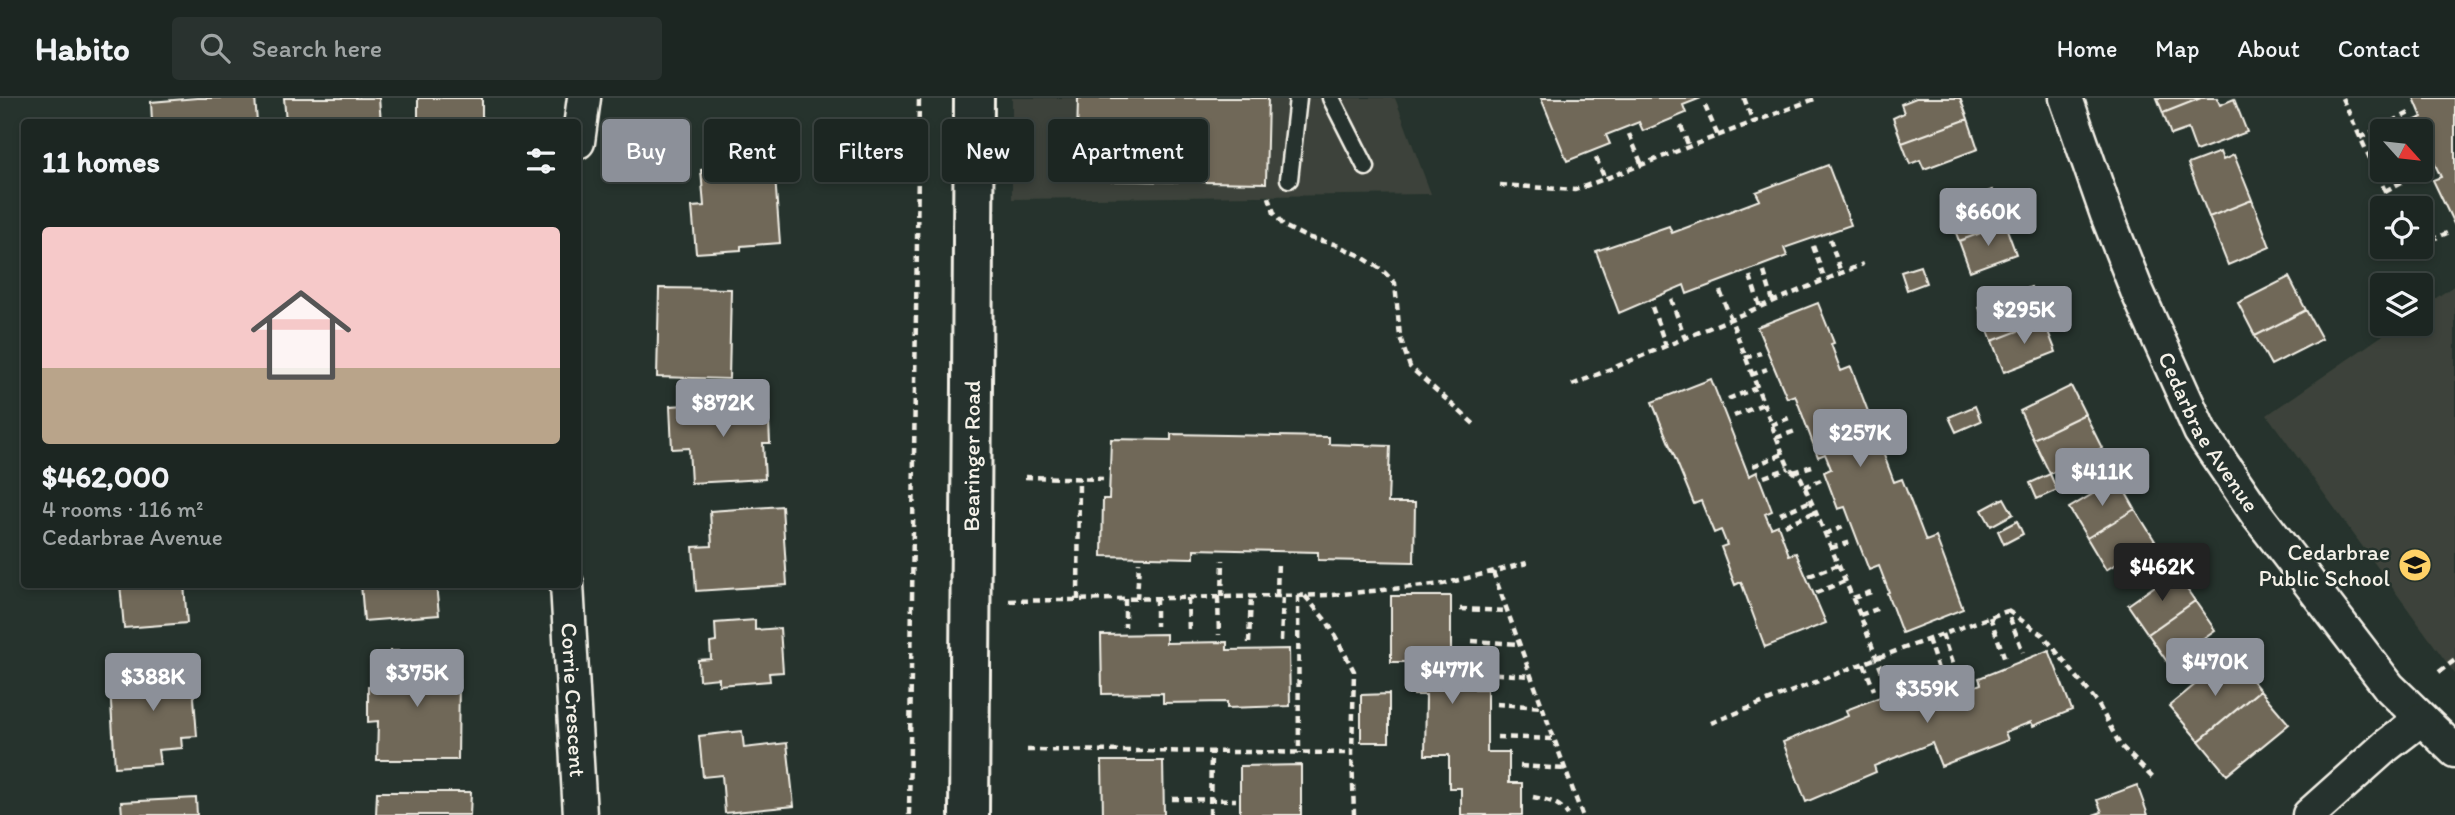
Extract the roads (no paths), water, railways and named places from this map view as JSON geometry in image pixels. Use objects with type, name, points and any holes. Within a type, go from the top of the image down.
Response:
[{"type":"street","points":[[581,120],[584,98]]},
{"type":"street","name":"Bearinger Road","points":[[970,815],[974,98]]},
{"type":"street","name":"Cedarbrae Avenue","points":[[2066,98],[2137,291],[2200,430],[2266,527],[2389,687],[2455,751]]},
{"type":"street","name":"Corrie Crescent","points":[[567,588],[580,815]]},
{"type":"street","points":[[2309,815],[2386,746],[2421,719]]},
{"type":"lane","points":[[1289,179],[1298,98]]},
{"type":"lane","points":[[1331,98],[1366,167]]},
{"type":"place","name":"Cedarbrae Public School","points":[[2415,565]]}]
